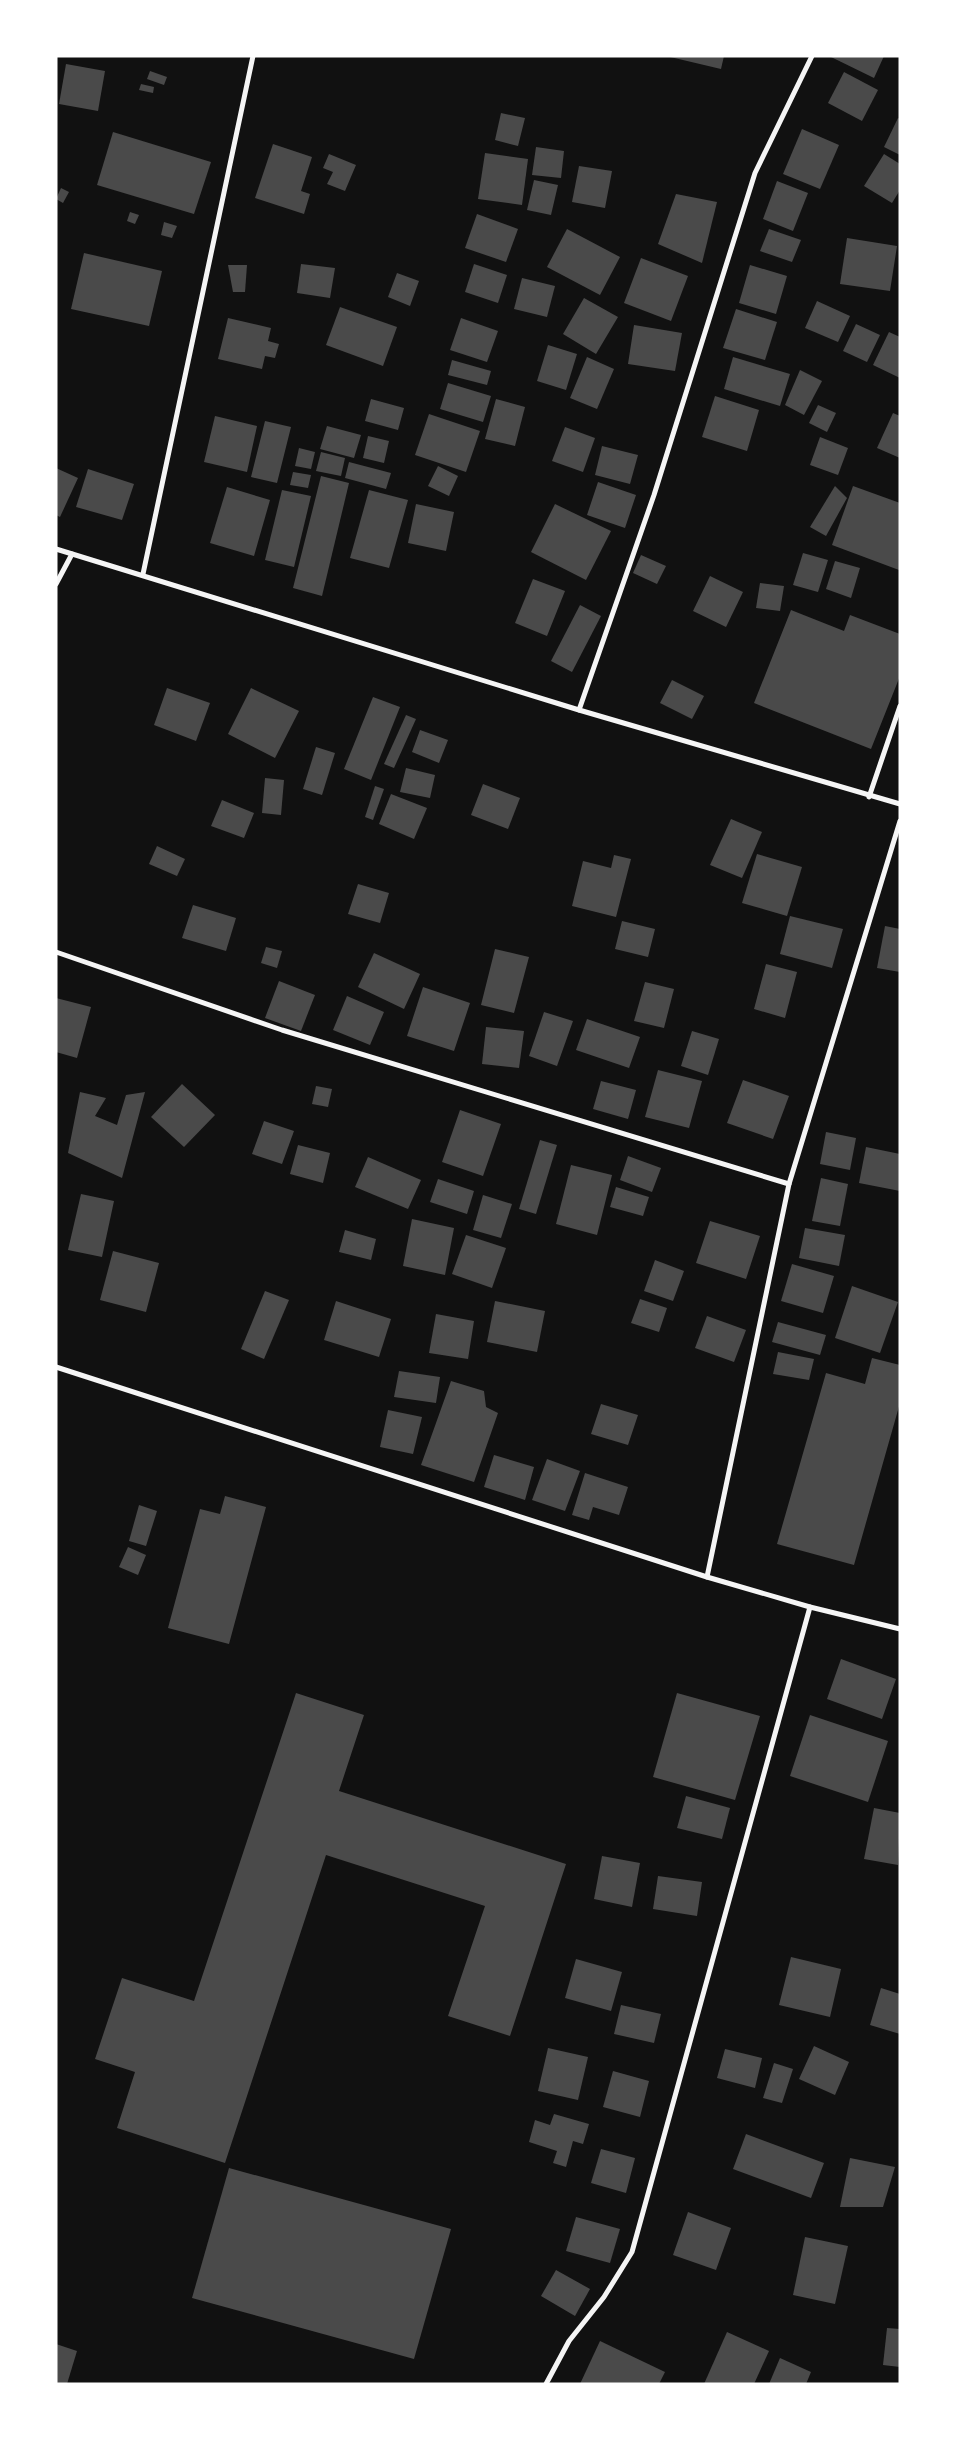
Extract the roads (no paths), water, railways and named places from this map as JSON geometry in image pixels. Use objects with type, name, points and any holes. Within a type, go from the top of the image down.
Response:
[{"type":"street","points":[[143,574],[253,56]]},
{"type":"street","points":[[579,710],[654,495],[755,173],[812,56]]},
{"type":"street","points":[[56,549],[143,574],[579,710],[869,797],[900,804]]},
{"type":"street","points":[[56,584],[72,554]]},
{"type":"street","points":[[869,797],[900,706]]},
{"type":"street","points":[[707,1577],[788,1184],[900,822]]},
{"type":"street","points":[[56,952],[301,1036],[788,1184]]},
{"type":"street","points":[[56,1367],[707,1577],[810,1607],[900,1629]]},
{"type":"street","points":[[546,2384],[569,2341],[604,2297],[632,2252],[810,1607]]}]
